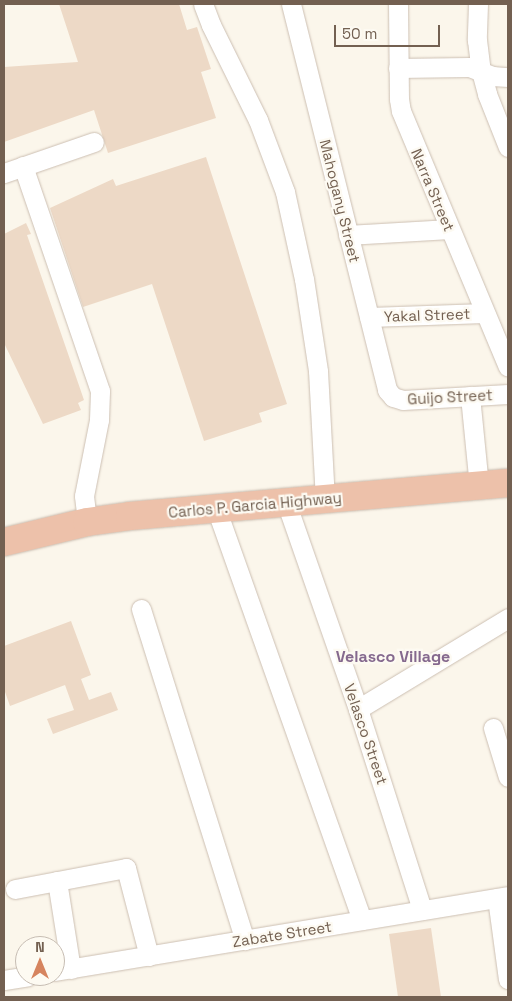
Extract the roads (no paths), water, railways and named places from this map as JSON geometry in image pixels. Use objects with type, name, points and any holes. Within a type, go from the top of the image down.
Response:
[{"type":"highway","name":"Carlos P. Garcia Highway","points":[[4,542],[87,522],[216,508],[508,483]]},
{"type":"street","points":[[203,4],[210,25],[258,120],[286,192],[304,279],[318,371],[325,499]]},
{"type":"street","name":"Mahogany Street","points":[[291,4],[386,385],[393,397]]},
{"type":"street","name":"Narra Street","points":[[398,4],[399,99],[403,117],[508,366]]},
{"type":"street","points":[[478,4],[477,40],[481,71],[487,94],[508,147]]},
{"type":"street","points":[[398,68],[457,66],[481,71],[500,78],[508,77]]},
{"type":"street","points":[[4,173],[94,142]]},
{"type":"street","points":[[23,166],[100,391],[98,420],[84,496],[87,522]]},
{"type":"street","points":[[348,235],[449,229]]},
{"type":"street","name":"Yakal Street","points":[[369,317],[485,313]]},
{"type":"street","name":"Guijo Street","points":[[393,397],[409,400],[508,394]]},
{"type":"street","points":[[470,396],[479,486]]},
{"type":"street","name":"Velasco Street","points":[[286,502],[358,709],[422,910]]},
{"type":"street","points":[[216,508],[362,920]]},
{"type":"street","points":[[141,609],[245,940]]},
{"type":"street","points":[[358,709],[508,618]]},
{"type":"street","points":[[493,728],[508,777]]},
{"type":"street","points":[[15,889],[126,868],[149,956]]},
{"type":"street","points":[[57,881],[61,936]]},
{"type":"street","points":[[502,897],[508,979]]},
{"type":"street","name":"Zabate Street","points":[[65,970],[502,897]]},
{"type":"district","name":"Velasco Village","points":[[393,657]]}]
